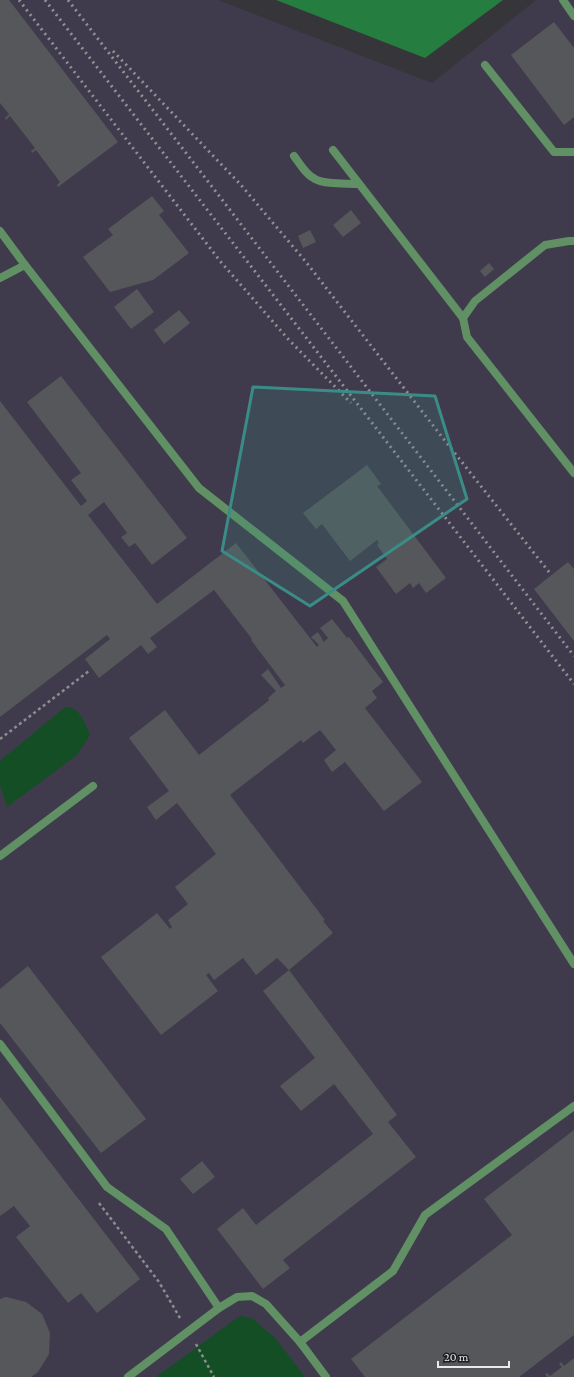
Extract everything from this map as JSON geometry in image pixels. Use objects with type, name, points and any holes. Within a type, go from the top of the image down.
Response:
[{"type":"lane","points":[[563,0],[574,16]]},
{"type":"lane","points":[[485,65],[554,152],[574,152]]},
{"type":"lane","points":[[333,150],[463,318],[467,337],[574,473]]},
{"type":"lane","points":[[294,156],[307,173],[315,180],[359,184]]},
{"type":"lane","points":[[0,231],[24,266],[199,488],[343,601],[574,964]]},
{"type":"lane","points":[[463,318],[475,301],[546,245],[574,241]]},
{"type":"lane","points":[[0,278],[24,266]]},
{"type":"lane","points":[[0,856],[93,786]]},
{"type":"lane","points":[[0,1044],[108,1187],[166,1229],[219,1308]]},
{"type":"lane","points":[[300,1342],[393,1271],[425,1215],[574,1106]]},
{"type":"lane","points":[[128,1377],[219,1308],[237,1297],[252,1296],[266,1304],[300,1342],[326,1377]]},
{"type":"path","points":[[0,739],[89,671]]},
{"type":"path","points":[[96,1199],[159,1282],[189,1331],[214,1377]]},
{"type":"path","points":[[196,1344],[202,1339]]},
{"type":"highlighted area","points":[[253,387],[435,396],[467,499],[310,606],[222,551]]},
{"type":"shaded area","points":[[0,0],[218,0],[432,83],[536,0],[574,0],[574,1377],[0,1377]]},
{"type":"green space","points":[[276,0],[503,0],[425,58]]},
{"type":"green space","points":[[71,707],[81,715],[90,735],[77,755],[7,807],[0,785],[0,761],[64,708]]},
{"type":"green space","points":[[240,1316],[252,1318],[275,1338],[305,1377],[156,1377]]},
{"type":"building","points":[[0,0],[9,0],[118,142],[58,187],[57,185],[60,182],[36,150],[32,153],[31,151],[35,148],[10,116],[6,120],[5,118],[9,114],[0,103]]},
{"type":"building","points":[[554,22],[574,48],[574,117],[564,125],[511,55]]},
{"type":"building","points":[[152,196],[164,211],[159,215],[189,253],[153,280],[110,292],[83,257],[113,235],[108,229]]},
{"type":"building","points":[[351,210],[361,223],[343,237],[333,225]]},
{"type":"building","points":[[310,230],[316,242],[303,248],[298,236]]},
{"type":"building","points":[[489,263],[494,269],[485,277],[480,271]]},
{"type":"building","points":[[137,289],[154,312],[131,329],[114,307]]},
{"type":"building","points":[[179,310],[190,323],[164,344],[154,330]]},
{"type":"building","points":[[61,376],[187,538],[152,565],[135,543],[129,547],[121,537],[127,533],[104,502],[88,515],[157,604],[236,543],[317,647],[319,645],[311,637],[318,632],[324,642],[328,638],[320,628],[332,619],[347,638],[349,637],[383,682],[372,691],[377,698],[365,708],[422,782],[384,811],[345,762],[332,772],[324,760],[336,750],[320,730],[303,743],[301,740],[230,795],[325,920],[323,921],[333,933],[289,970],[277,958],[256,975],[243,958],[214,980],[209,973],[206,975],[218,991],[161,1035],[101,957],[157,913],[170,929],[172,927],[168,920],[188,904],[175,887],[216,854],[177,803],[156,820],[147,807],[169,791],[129,738],[165,710],[199,755],[269,700],[268,698],[276,691],[261,675],[268,669],[281,688],[285,685],[214,590],[150,638],[157,647],[148,654],[141,645],[99,678],[85,659],[110,639],[107,635],[0,717],[0,401],[81,506],[87,501],[71,480],[81,473],[27,402]]},
{"type":"building","points":[[367,465],[381,484],[377,486],[446,578],[426,593],[419,583],[413,588],[410,583],[396,594],[376,567],[387,559],[377,545],[379,543],[377,540],[350,561],[322,524],[316,529],[303,513]]},
{"type":"building","points":[[568,562],[574,569],[574,641],[534,589]]},
{"type":"building","points":[[28,966],[146,1119],[101,1153],[0,1023],[0,989]]},
{"type":"building","points":[[289,970],[397,1115],[388,1122],[416,1157],[283,1260],[290,1268],[263,1289],[217,1229],[243,1208],[256,1225],[373,1134],[334,1084],[301,1111],[280,1086],[315,1058],[263,991]]},
{"type":"building","points":[[0,1097],[140,1279],[97,1313],[81,1293],[68,1303],[16,1237],[30,1226],[14,1206],[0,1216]]},
{"type":"building","points":[[574,1130],[574,1335],[519,1377],[365,1377],[351,1359],[512,1235],[484,1199]]},
{"type":"building","points":[[202,1161],[215,1177],[193,1194],[180,1179]]},
{"type":"building","points":[[6,1297],[26,1302],[42,1314],[50,1333],[49,1354],[38,1372],[31,1377],[0,1377],[0,1299]]},
{"type":"building","points":[[574,1358],[574,1377],[547,1377],[545,1374],[547,1373],[550,1376],[562,1367],[559,1364],[561,1362],[564,1366]]},
{"type":"railway","points":[[19,0],[220,261],[289,340],[351,403]]},
{"type":"railway","points":[[45,0],[574,684]]},
{"type":"railway","points":[[68,0],[574,656]]},
{"type":"railway","points":[[113,51],[241,185],[306,262],[549,572]]}]
